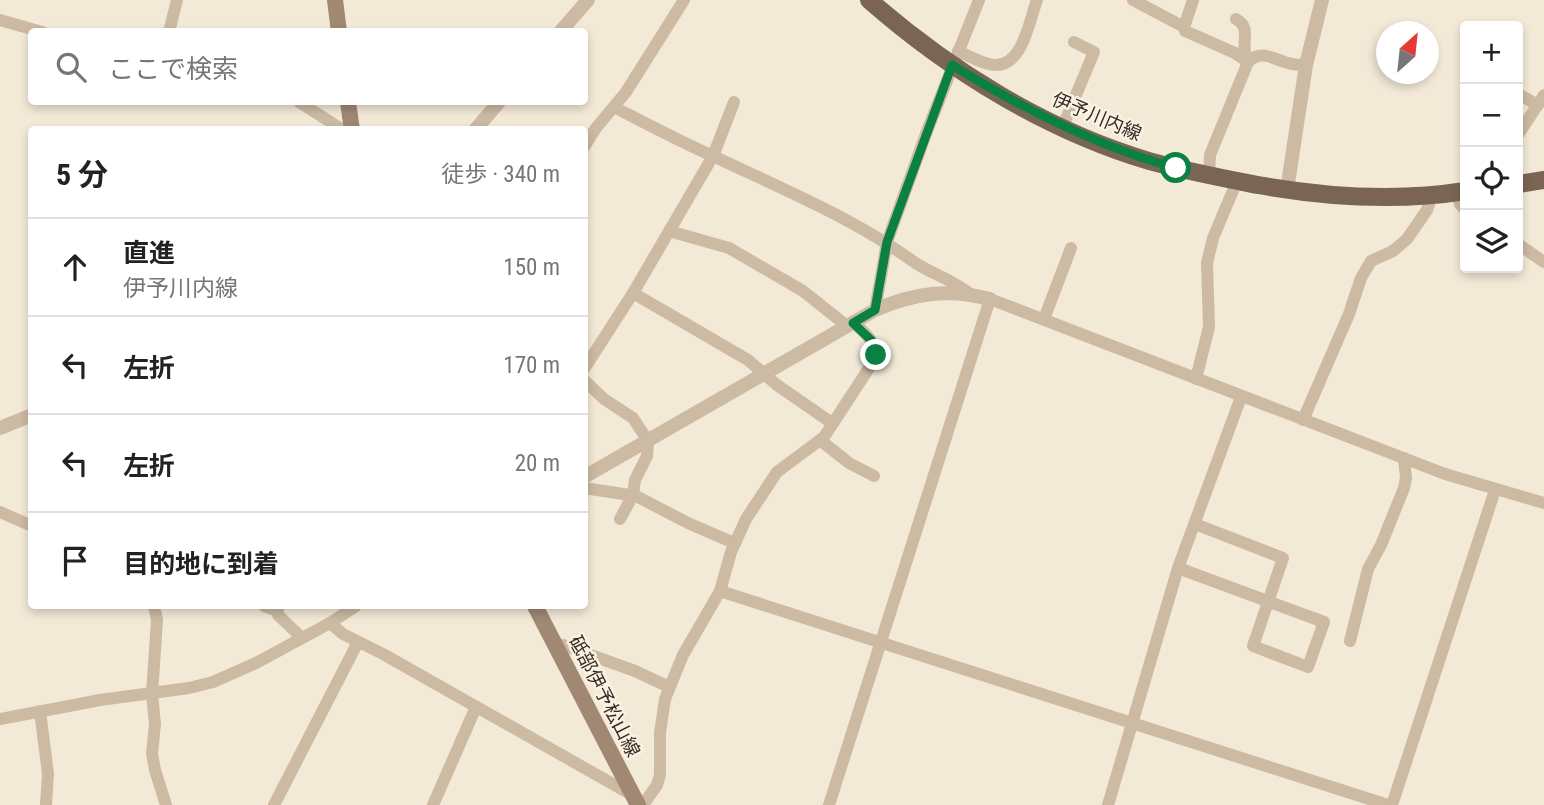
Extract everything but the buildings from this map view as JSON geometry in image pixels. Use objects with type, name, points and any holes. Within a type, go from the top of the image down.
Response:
[{"type":"main road","points":[[335,0],[338,28]]},
{"type":"main road","name":"伊予川内線","points":[[869,0],[920,43],[955,58],[1006,98],[1114,149],[1209,176],[1287,190],[1366,196],[1460,192]]},
{"type":"main road","points":[[348,105],[351,126]]},
{"type":"main road","points":[[1523,183],[1544,180]]},
{"type":"main road","name":"砥部伊予松山線","points":[[537,609],[641,803]]},
{"type":"street","points":[[170,28],[177,0]]},
{"type":"street","points":[[563,28],[587,0]]},
{"type":"street","points":[[588,141],[654,50],[684,0]]},
{"type":"street","points":[[875,310],[887,242],[979,0]]},
{"type":"street","points":[[955,58],[996,65],[1007,63],[1020,49],[1037,0]]},
{"type":"street","points":[[1133,0],[1184,27],[1191,35],[1235,53],[1248,62]]},
{"type":"street","points":[[1184,27],[1193,0]]},
{"type":"street","points":[[1287,190],[1306,65],[1322,0]]},
{"type":"street","points":[[1236,19],[1244,23],[1246,28],[1243,53],[1248,62]]},
{"type":"street","points":[[0,20],[28,28]]},
{"type":"street","points":[[1063,126],[1094,52],[1074,43]]},
{"type":"street","points":[[1209,176],[1210,155],[1248,62],[1259,55],[1269,55],[1290,64],[1306,65]]},
{"type":"street","points":[[1523,95],[1541,100],[1523,127]]},
{"type":"street","points":[[588,363],[633,293],[713,156],[734,102]]},
{"type":"street","points":[[304,105],[337,126]]},
{"type":"street","points":[[478,126],[496,105]]},
{"type":"street","points":[[614,107],[713,156],[784,187],[887,242],[970,294]]},
{"type":"street","points":[[1196,379],[1209,327],[1206,263],[1237,181]]},
{"type":"street","points":[[1303,420],[1349,314],[1361,278],[1371,261],[1393,251],[1407,239],[1427,210],[1432,195]]},
{"type":"street","points":[[331,623],[343,634],[476,707],[641,803],[657,785],[660,775],[662,711],[669,687],[683,655],[720,591],[734,543],[746,519],[776,472],[820,440],[868,371],[876,355],[871,340],[803,290],[729,248],[699,242],[669,231]]},
{"type":"street","points":[[1523,247],[1544,262]]},
{"type":"street","points":[[1044,319],[1071,248]]},
{"type":"street","points":[[588,475],[875,310],[899,300],[934,292],[970,294],[990,299],[1445,474],[1544,503]]},
{"type":"street","points":[[633,293],[748,360],[832,423]]},
{"type":"street","points":[[830,805],[990,299]]},
{"type":"street","points":[[588,384],[604,399],[633,418],[648,441],[647,456],[635,481],[633,495],[620,519]]},
{"type":"street","points":[[1108,805],[1178,568],[1241,397]]},
{"type":"street","points":[[0,429],[28,417]]},
{"type":"street","points":[[820,440],[849,463],[874,476]]},
{"type":"street","points":[[1350,641],[1368,569],[1381,545],[1404,488],[1404,458]]},
{"type":"street","points":[[588,489],[633,495],[734,543]]},
{"type":"street","points":[[720,591],[1390,805],[1495,490]]},
{"type":"street","points":[[0,512],[28,524]]},
{"type":"street","points":[[1178,568],[1268,602],[1324,622],[1308,667],[1253,646],[1268,602],[1283,558],[1195,524]]},
{"type":"street","points":[[155,609],[157,620],[152,694],[155,724],[152,754],[166,805]]},
{"type":"street","points":[[278,609],[282,621],[301,638]]},
{"type":"street","points":[[0,719],[100,700],[189,688],[234,674],[331,623],[352,609]]},
{"type":"street","points":[[274,805],[358,642]]},
{"type":"street","points":[[557,648],[563,645],[635,671],[669,687]]},
{"type":"street","points":[[433,805],[476,707]]},
{"type":"street","points":[[40,711],[48,774],[46,805]]},
{"type":"route","points":[[876,355],[871,340],[853,323],[875,310],[887,242],[952,65],[1006,98],[1081,134],[1114,149],[1176,168]]}]
